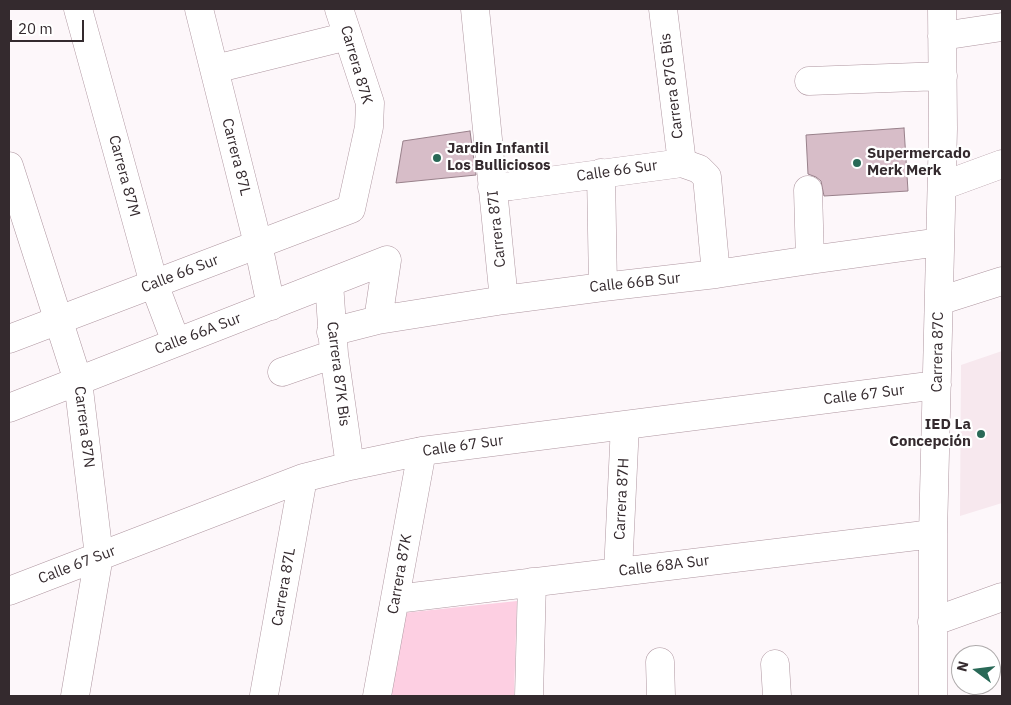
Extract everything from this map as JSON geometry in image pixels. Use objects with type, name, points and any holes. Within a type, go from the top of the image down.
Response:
[{"type":"street","name":"Carrera 87M","points":[[78,9],[154,284],[176,342]]},
{"type":"street","name":"Carrera 87L","points":[[199,9],[258,244],[270,306]]},
{"type":"street","name":"Carrera 87K","points":[[339,9],[370,104],[369,127],[351,209]]},
{"type":"street","name":"Carrera 87I","points":[[475,9],[504,300]]},
{"type":"street","name":"Carrera 87G Bis","points":[[663,9],[682,162]]},
{"type":"street","name":"Carrera 87C","points":[[933,696],[933,534],[942,186],[942,9]]},
{"type":"street","points":[[942,36],[1002,28]]},
{"type":"street","points":[[215,69],[348,36]]},
{"type":"street","points":[[809,81],[943,76]]},
{"type":"street","name":"Calle 66 Sur","points":[[492,187],[682,162]]},
{"type":"street","points":[[682,162],[699,169],[707,177],[716,274]]},
{"type":"street","points":[[942,186],[1002,164]]},
{"type":"street","name":"Carrera 87N","points":[[9,166],[18,225],[59,320],[78,380],[99,556],[75,696]]},
{"type":"street","points":[[601,173],[603,287]]},
{"type":"street","points":[[808,190],[810,260]]},
{"type":"street","name":"Calle 66 Sur","points":[[9,339],[351,209]]},
{"type":"street","name":"Calle 66B Sur","points":[[282,372],[332,343],[378,320],[504,300],[716,274],[940,242]]},
{"type":"street","name":"Calle 66A Sur","points":[[9,408],[387,260],[378,320]]},
{"type":"street","points":[[939,301],[1002,281]]},
{"type":"street","name":"Carrera 87K Bis","points":[[329,283],[332,343],[350,466]]},
{"type":"street","name":"Calle 67 Sur","points":[[9,591],[303,478],[350,466],[422,451],[937,385]]},
{"type":"street","name":"Carrera 87H","points":[[618,572],[625,425]]},
{"type":"street","name":"Carrera 87K","points":[[378,696],[422,451]]},
{"type":"street","name":"Carrera 87L","points":[[264,696],[303,478]]},
{"type":"street","name":"Calle 68A Sur","points":[[396,599],[933,534]]},
{"type":"street","points":[[529,696],[532,582]]},
{"type":"street","points":[[932,622],[1002,597]]},
{"type":"street","points":[[660,662],[661,696]]},
{"type":"street","points":[[775,664],[777,696]]},
{"type":"shaded area","name":"IED La Concepción","points":[[1002,351],[1002,503],[960,516],[961,365]]},
{"type":"shaded area","points":[[517,601],[514,696],[389,696],[403,613]]},
{"type":"building","name":"Supermercado Merk Merk","points":[[904,128],[908,191],[824,196],[821,181],[808,174],[806,135]]},
{"type":"building","name":"Jardin Infantil Los Bulliciosos","points":[[470,131],[476,175],[396,183],[403,141]]},
{"type":"place","name":"Jardin Infantil Los Bulliciosos","points":[[437,158]]},
{"type":"place","name":"Supermercado Merk Merk","points":[[857,163]]},
{"type":"place","name":"IED La Concepción","points":[[981,434]]}]
